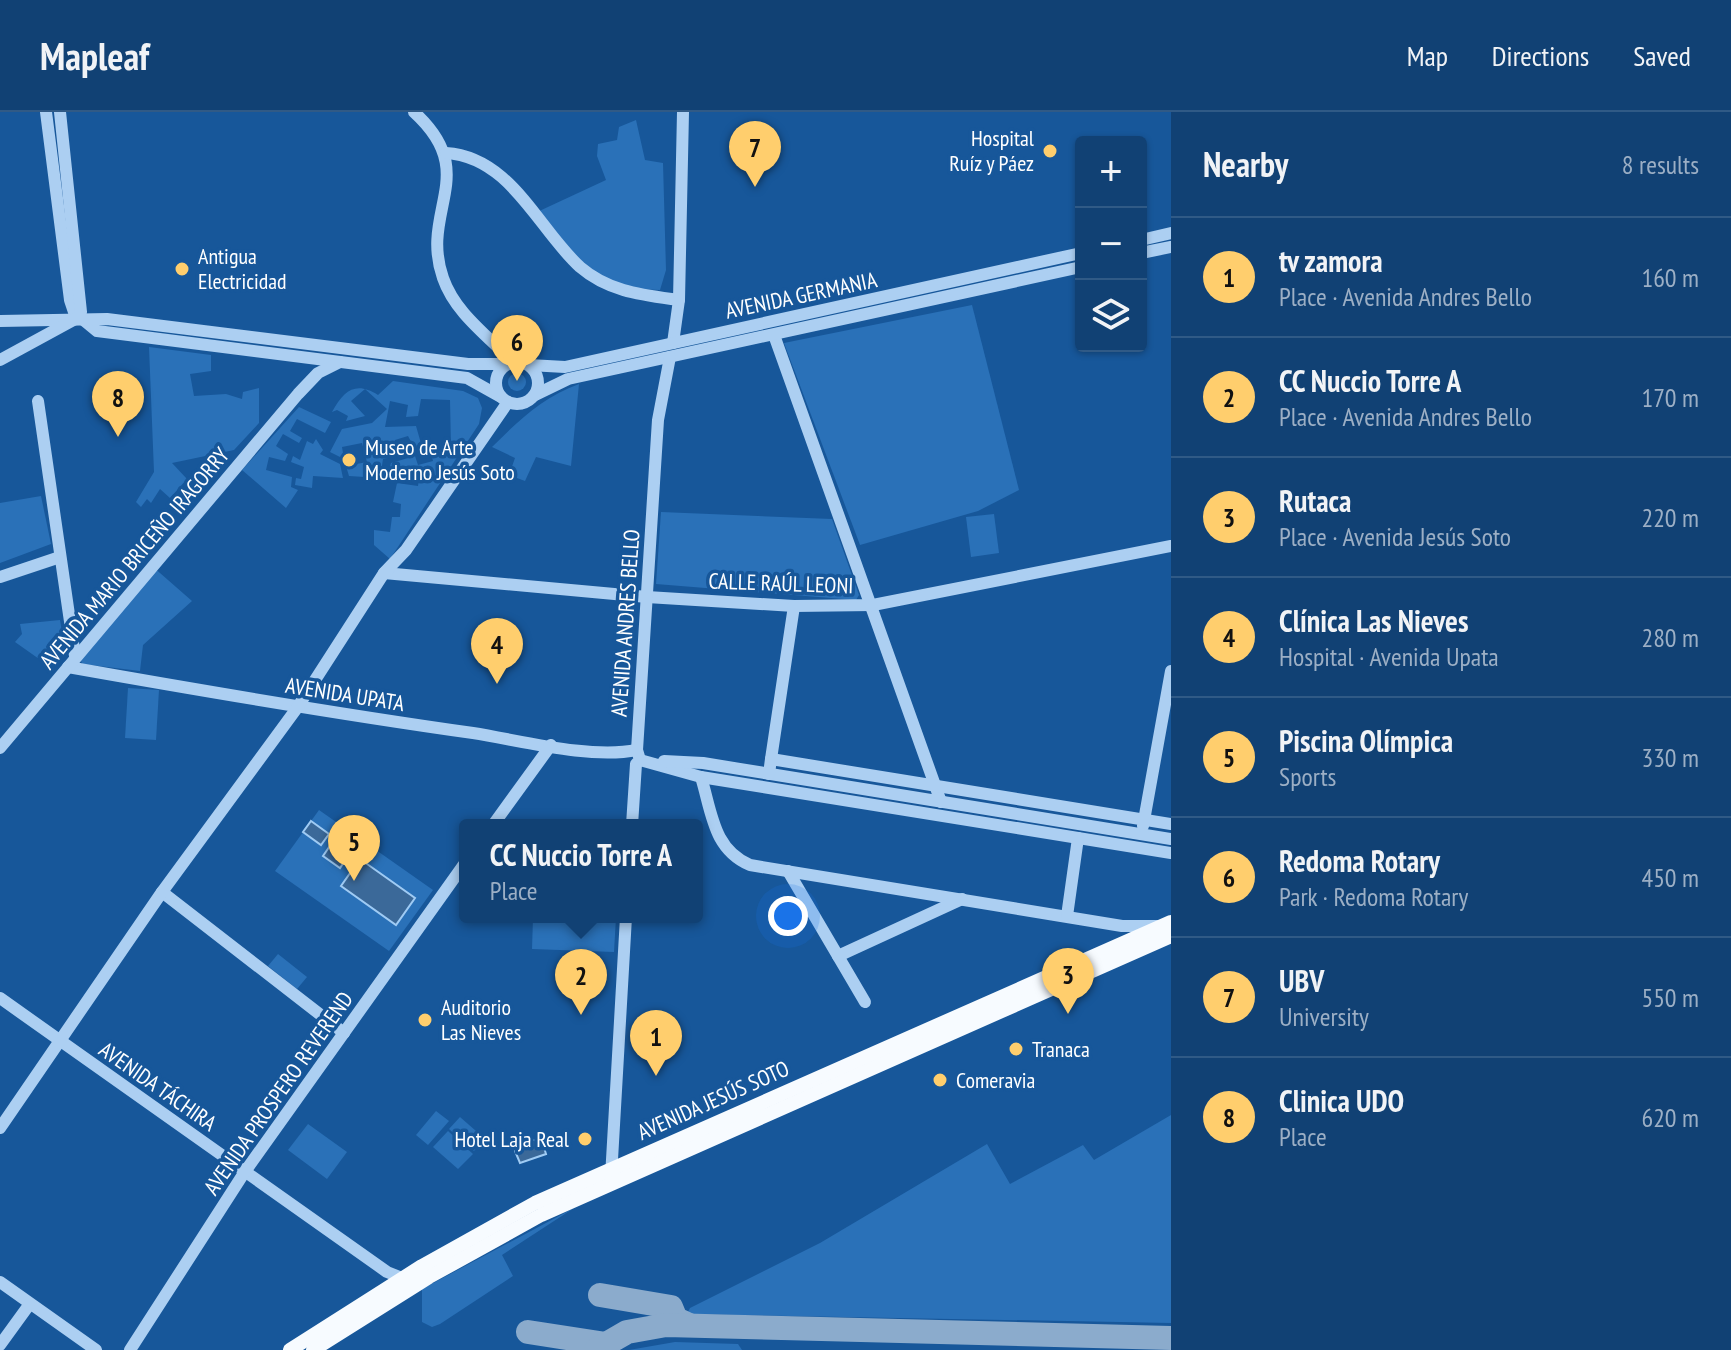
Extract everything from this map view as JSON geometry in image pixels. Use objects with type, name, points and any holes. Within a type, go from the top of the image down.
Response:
[{"type":"main road","name":"AVENIDA JESÚS SOTO","points":[[290,1350],[404,1285],[611,1176],[1168,928]]},
{"type":"main road","name":"AVENIDA JESÚS SOTO","points":[[313,1350],[404,1285]]},
{"type":"street","points":[[0,321],[79,317],[468,364],[529,365],[538,379],[535,395],[521,403],[505,399],[467,378],[105,333],[79,317],[70,300],[46,112]]},
{"type":"street","points":[[60,112],[79,264],[79,317]]},
{"type":"street","points":[[414,112],[429,125],[446,153],[448,176],[436,244],[441,275],[461,311],[511,363]]},
{"type":"street","points":[[673,343],[679,300],[683,112]]},
{"type":"street","points":[[446,153],[457,154],[502,175],[581,267],[621,292],[679,300]]},
{"type":"street","points":[[1147,239],[1171,233]]},
{"type":"street","points":[[1147,252],[1171,247]]},
{"type":"street","name":"AVENIDA GERMANIA","points":[[529,365],[557,368],[1075,254]]},
{"type":"street","name":"AVENIDA GERMANIA","points":[[535,395],[568,379],[1075,268]]},
{"type":"street","points":[[0,360],[79,317]]},
{"type":"street","points":[[774,335],[938,786],[941,802]]},
{"type":"street","points":[[298,394],[307,372],[300,357]]},
{"type":"street","name":"AVENIDA ANDRES BELLO","points":[[633,819],[658,420],[670,357]]},
{"type":"street","name":"AVENIDA MARIO BRICEÑO IRAGORRY","points":[[0,748],[298,394],[318,373],[340,362]]},
{"type":"street","points":[[505,399],[496,387],[497,376],[511,363]]},
{"type":"street","points":[[0,1128],[162,892],[297,708],[384,573],[406,550],[505,399]]},
{"type":"street","points":[[38,401],[72,661]]},
{"type":"street","name":"CALLE RAÚL LEONI","points":[[384,573],[647,597],[794,606],[873,605],[1171,546]]},
{"type":"street","points":[[0,577],[60,557]]},
{"type":"street","points":[[769,774],[794,606]]},
{"type":"street","name":"AVENIDA UPATA","points":[[72,661],[297,708],[638,758]]},
{"type":"street","points":[[1140,834],[1171,671]]},
{"type":"street","points":[[497,819],[551,745]]},
{"type":"street","points":[[638,758],[703,763],[1171,839]]},
{"type":"street","points":[[638,758],[701,777],[1171,853]]},
{"type":"street","points":[[771,759],[1171,824]]},
{"type":"street","points":[[701,777],[722,847],[733,858],[750,865],[1122,926],[1168,928]]},
{"type":"street","points":[[1067,916],[1078,838]]},
{"type":"street","name":"AVENIDA PROSPERO REVEREND","points":[[130,1350],[245,1172],[459,871]]},
{"type":"street","points":[[788,871],[865,1002]]},
{"type":"street","points":[[162,892],[344,1033]]},
{"type":"street","points":[[838,956],[962,899]]},
{"type":"street","points":[[611,1176],[626,923]]},
{"type":"street","name":"AVENIDA TÁCHIRA","points":[[0,998],[404,1285]]},
{"type":"street","points":[[0,1282],[96,1350]]},
{"type":"street","points":[[0,1345],[29,1305]]},
{"type":"shaded area","points":[[636,120],[645,160],[663,163],[666,270],[660,290],[616,288],[581,267],[535,213],[606,180],[597,156],[598,144],[617,140],[619,127]]},
{"type":"shaded area","points":[[972,305],[1019,490],[978,511],[860,545],[784,343]]},
{"type":"shaded area","points":[[149,347],[211,355],[211,371],[190,374],[194,396],[226,394],[242,399],[243,392],[259,388],[259,423],[234,450],[172,463],[187,479],[170,498],[160,489],[151,503],[147,499],[141,507],[136,502],[154,472]]},
{"type":"shaded area","points":[[517,373],[526,382],[517,391],[508,382]]},
{"type":"shaded area","points":[[393,381],[463,391],[478,398],[482,408],[479,424],[390,559],[374,545],[374,530],[390,532],[392,517],[400,517],[401,504],[393,502],[397,483],[418,486],[420,471],[390,467],[391,463],[415,456],[418,465],[433,461],[430,450],[451,448],[450,400],[421,399],[418,416],[406,417],[408,405],[390,401],[385,427],[416,426],[422,447],[415,449],[408,436],[395,440],[393,457],[383,459],[380,478],[349,476],[346,466],[367,462],[362,443],[342,447],[344,459],[330,452],[342,429],[372,423],[387,409],[365,389],[378,395]]},
{"type":"shaded area","points":[[579,384],[571,466],[536,457],[525,481],[509,475],[515,458],[492,447],[543,403]]},
{"type":"shaded area","points":[[357,388],[365,389],[351,401],[365,416],[346,421],[348,416],[337,410],[332,412],[346,393]]},
{"type":"shaded area","points":[[299,407],[331,422],[325,433],[297,419],[290,431],[302,438],[299,443],[283,434],[276,446],[288,454],[285,461],[269,457],[266,470],[292,477],[291,487],[298,490],[286,508],[242,470]]},
{"type":"shaded area","points":[[316,439],[323,450],[320,454],[340,464],[343,478],[313,476],[312,488],[295,485],[296,478],[301,479],[304,467],[291,462],[293,456],[300,460],[307,441],[313,444]]},
{"type":"shaded area","points":[[41,496],[51,544],[0,563],[0,503]]},
{"type":"shaded area","points":[[661,512],[832,519],[859,595],[856,600],[656,584]]},
{"type":"shaded area","points":[[994,514],[999,553],[971,557],[966,517]]},
{"type":"shaded area","points":[[152,566],[192,601],[143,645],[140,671],[82,664],[79,654]]},
{"type":"shaded area","points":[[60,620],[65,650],[49,666],[15,642],[22,634],[20,624]]},
{"type":"shaded area","points":[[128,688],[159,690],[156,740],[125,738]]},
{"type":"shaded area","points":[[319,810],[433,890],[389,951],[275,871]]},
{"type":"shaded area","points":[[311,821],[329,834],[321,845],[303,832]]},
{"type":"shaded area","points":[[334,840],[351,852],[340,868],[323,856]]},
{"type":"shaded area","points":[[360,859],[415,898],[396,925],[341,886]]},
{"type":"shaded area","points":[[533,923],[616,923],[614,952],[532,949]]},
{"type":"shaded area","points":[[278,954],[307,977],[297,989],[268,966]]},
{"type":"shaded area","points":[[436,1111],[449,1121],[428,1145],[416,1135]]},
{"type":"shaded area","points":[[1171,1115],[1171,1323],[687,1314],[690,1308],[820,1243],[987,1144],[1010,1184],[1083,1145],[1094,1160]]},
{"type":"shaded area","points":[[460,1117],[484,1138],[474,1151],[449,1129]]},
{"type":"shaded area","points":[[308,1124],[347,1152],[327,1179],[288,1150]]},
{"type":"shaded area","points":[[448,1131],[473,1154],[458,1169],[433,1147]]},
{"type":"shaded area","points":[[516,1138],[542,1141],[546,1154],[520,1163],[515,1151]]},
{"type":"shaded area","points":[[574,1208],[502,1255],[513,1276],[440,1324],[432,1327],[422,1322],[422,1289]]},
{"type":"shaded area","points":[[675,1342],[738,1344],[742,1350],[629,1350]]},
{"type":"taxiway","points":[[600,1295],[671,1307],[676,1319],[689,1325]]},
{"type":"taxiway","points":[[596,1350],[627,1332],[666,1325],[1171,1338]]},
{"type":"taxiway","points":[[528,1332],[606,1344]]},
{"type":"place","name":"Hospital Ruíz y Páez","points":[[1050,151]]},
{"type":"place","name":"UBV","points":[[755,187]]},
{"type":"place","name":"Antigua Electricidad","points":[[182,269]]},
{"type":"place","name":"Redoma Rotary","points":[[517,381]]},
{"type":"place","name":"Clinica UDO","points":[[118,437]]},
{"type":"place","name":"Museo de Arte Moderno Jesús Soto","points":[[349,460]]},
{"type":"place","name":"Clínica Las Nieves","points":[[497,684]]},
{"type":"place","name":"Piscina Olímpica","points":[[354,881]]},
{"type":"place","name":"Rutaca","points":[[1068,1014]]},
{"type":"place","name":"CC Nuccio Torre A","points":[[581,1015]]},
{"type":"place","name":"Auditorio Las Nieves","points":[[425,1020]]},
{"type":"place","name":"Tranaca","points":[[1016,1049]]},
{"type":"place","name":"tv zamora","points":[[656,1076]]},
{"type":"place","name":"Comeravia","points":[[940,1080]]},
{"type":"place","name":"Hotel Laja Real","points":[[585,1139]]}]
